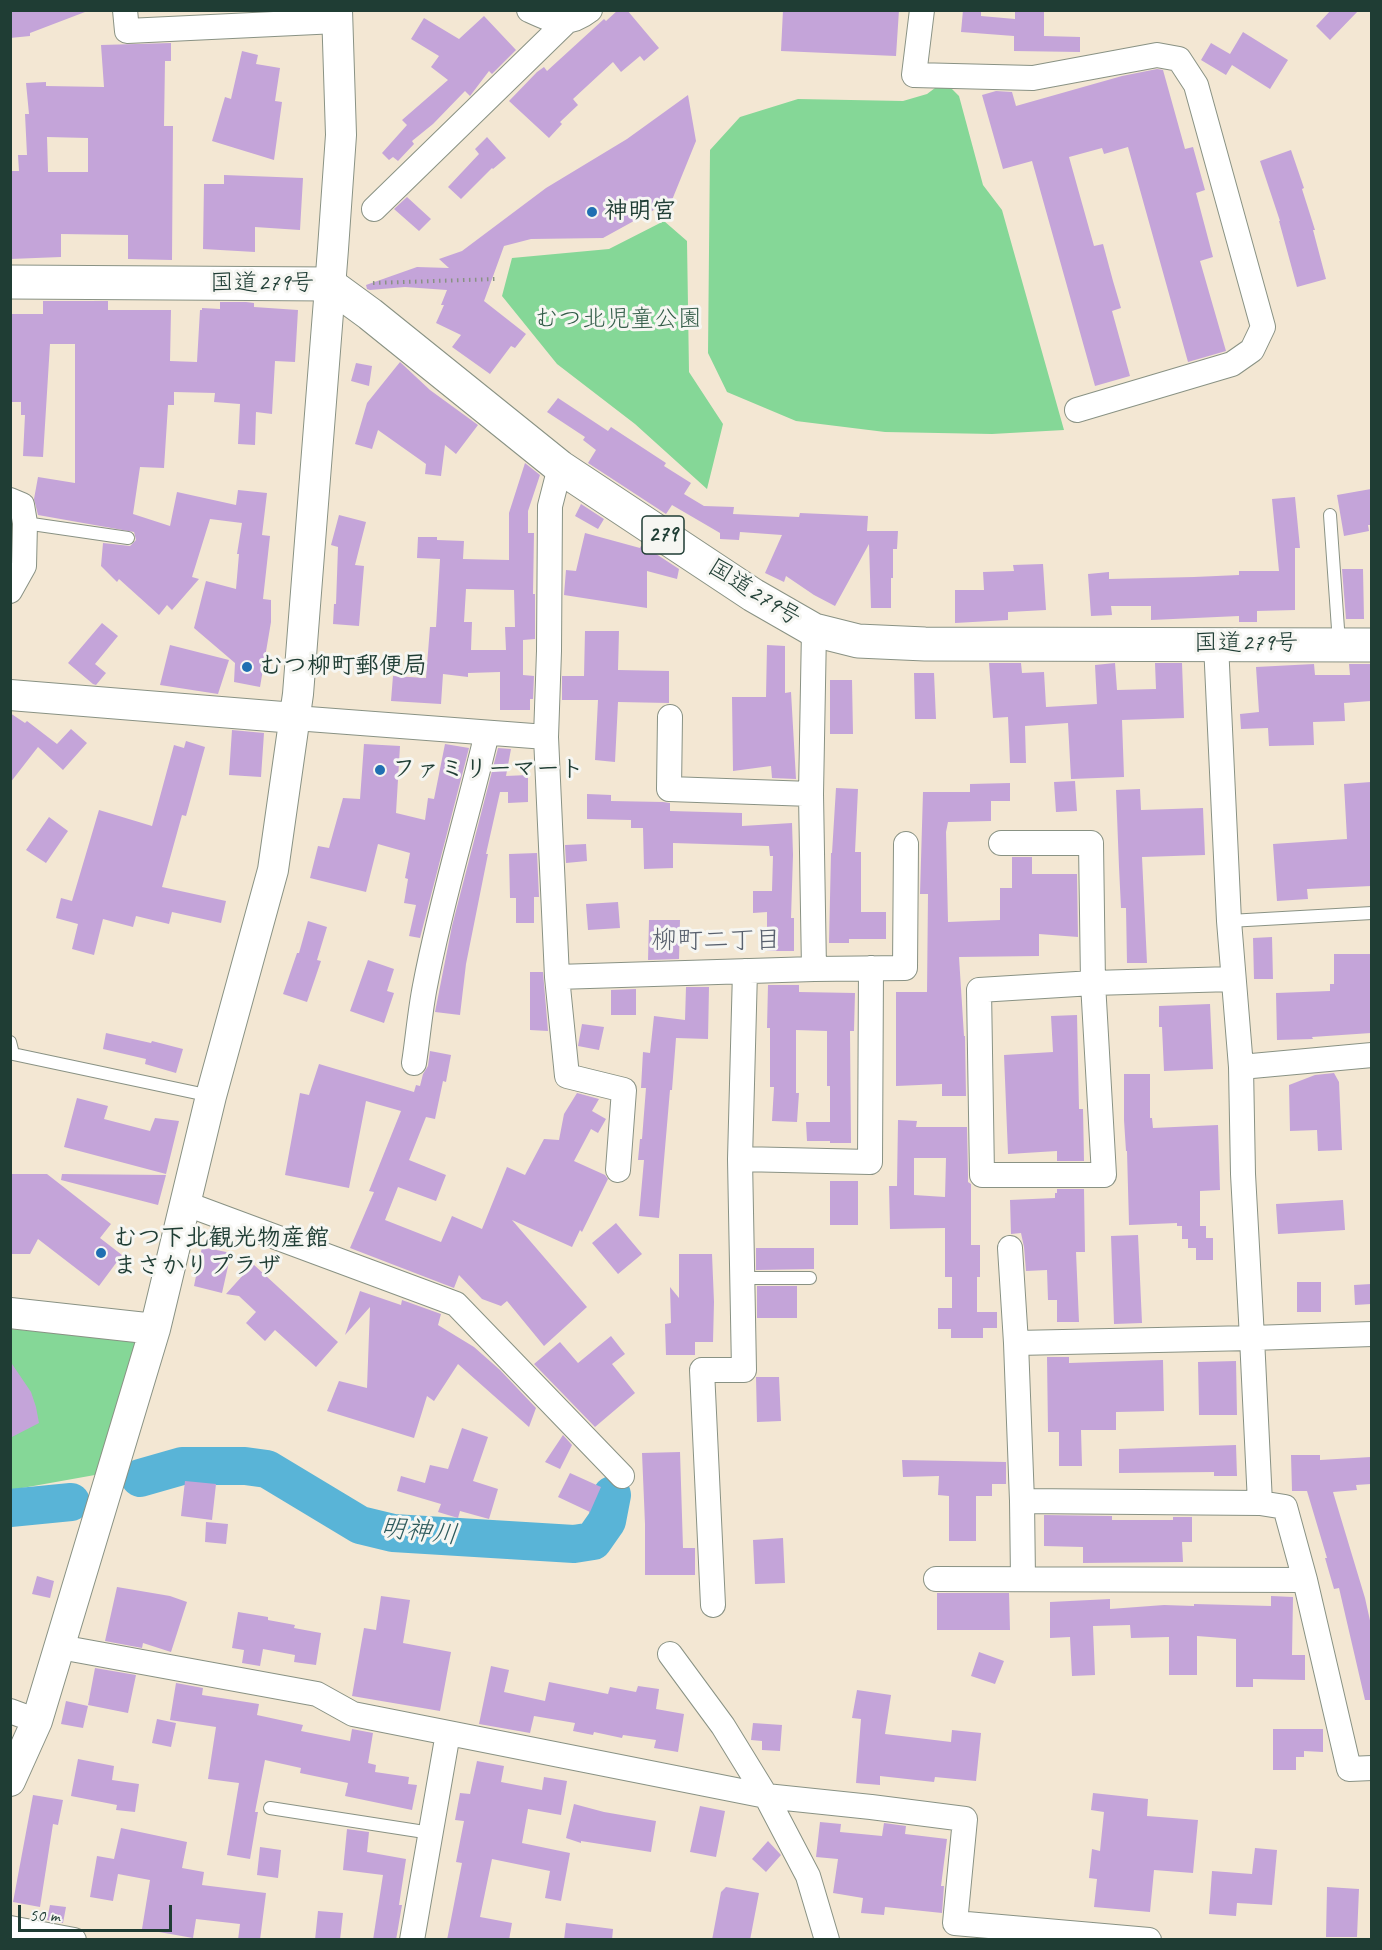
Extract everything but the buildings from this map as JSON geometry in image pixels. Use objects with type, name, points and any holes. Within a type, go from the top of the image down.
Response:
[{"type":"highway","name":"国道279号","points":[[10,282],[329,284],[370,314],[560,466],[753,595],[814,630],[858,641],[925,644],[1371,645]]},
{"type":"street","points":[[10,1781],[24,1716],[60,1647],[155,1329],[211,1096],[273,870],[295,718],[341,135],[337,16],[127,31],[125,10]]},
{"type":"street","points":[[529,10],[566,22],[578,19],[590,10]]},
{"type":"street","points":[[922,10],[914,75],[1033,78],[1157,55],[1179,58],[1196,85],[1263,327],[1252,350],[1232,364],[1077,410]]},
{"type":"street","points":[[374,209],[566,22]]},
{"type":"street","points":[[560,466],[550,506],[546,738],[557,977],[567,1076],[624,1090],[618,1170]]},
{"type":"street","points":[[10,500],[22,505],[24,523],[24,566],[10,591]]},
{"type":"street","points":[[814,630],[811,794],[814,969]]},
{"type":"street","points":[[1216,644],[1229,921],[1241,1067],[1243,1174],[1260,1503]]},
{"type":"street","points":[[10,695],[546,738]]},
{"type":"street","points":[[670,717],[669,789],[811,794]]},
{"type":"street","points":[[414,1063],[425,987],[452,868],[469,811],[487,733]]},
{"type":"street","points":[[1001,843],[1091,843],[1094,983],[1104,1175],[982,1175],[979,990],[1094,983],[1233,979]]},
{"type":"street","points":[[557,977],[905,968],[906,844]]},
{"type":"street","points":[[740,1159],[870,1162],[871,968]]},
{"type":"street","points":[[713,1605],[702,1370],[744,1370],[740,1159],[745,971]]},
{"type":"street","points":[[1241,1067],[1371,1055]]},
{"type":"street","points":[[184,1203],[456,1304],[622,1476]]},
{"type":"street","points":[[1010,1248],[1016,1343],[1023,1579]]},
{"type":"street","points":[[10,1313],[155,1329]]},
{"type":"street","points":[[1016,1343],[1371,1334]]},
{"type":"street","points":[[1022,1501],[1260,1503],[1285,1507],[1305,1580],[1348,1768],[1371,1768]]},
{"type":"street","points":[[936,1579],[1305,1580]]},
{"type":"street","points":[[60,1647],[317,1694],[353,1714],[766,1797],[965,1819],[955,1923],[1149,1940]]},
{"type":"street","points":[[670,1653],[723,1726],[766,1797],[808,1876],[827,1940]]},
{"type":"street","points":[[412,1940],[448,1733]]},
{"type":"street","points":[[10,1928],[74,1940]]},
{"type":"lane","points":[[1330,515],[1339,645]]},
{"type":"lane","points":[[24,523],[128,538]]},
{"type":"lane","points":[[1229,921],[1371,913]]},
{"type":"lane","points":[[10,1042],[13,1054],[211,1096]]},
{"type":"lane","points":[[743,1278],[810,1278]]},
{"type":"lane","points":[[270,1808],[431,1833]]},
{"type":"path","points":[[329,284],[496,279]]},
{"type":"green space","points":[[946,83],[959,96],[983,185],[1002,210],[1064,430],[992,434],[885,432],[796,421],[727,392],[708,353],[710,150],[740,117],[798,99],[903,101],[927,94]]},
{"type":"green space","name":"むつ北児童公園","points":[[664,221],[687,241],[689,372],[723,424],[707,489],[635,424],[557,364],[502,296],[512,258],[609,249]]},
{"type":"green space","points":[[11,1329],[135,1341],[106,1473],[11,1490]]},
{"type":"waterway","name":"明神川","points":[[140,1478],[182,1466],[245,1466],[267,1469],[360,1525],[393,1533],[574,1544],[593,1541],[607,1521],[612,1495]]},
{"type":"waterway","name":"明神川","points":[[10,1508],[71,1502]]},
{"type":"place","name":"神明宮","points":[[592,212]]},
{"type":"place","name":"むつ柳町郵便局","points":[[247,667]]},
{"type":"place","name":"ファミリーマート","points":[[380,770]]},
{"type":"place","name":"むつ下北観光物産館 まさかりプラザ","points":[[101,1253]]},
{"type":"district","name":"柳町二丁目","points":[[716,941]]}]
